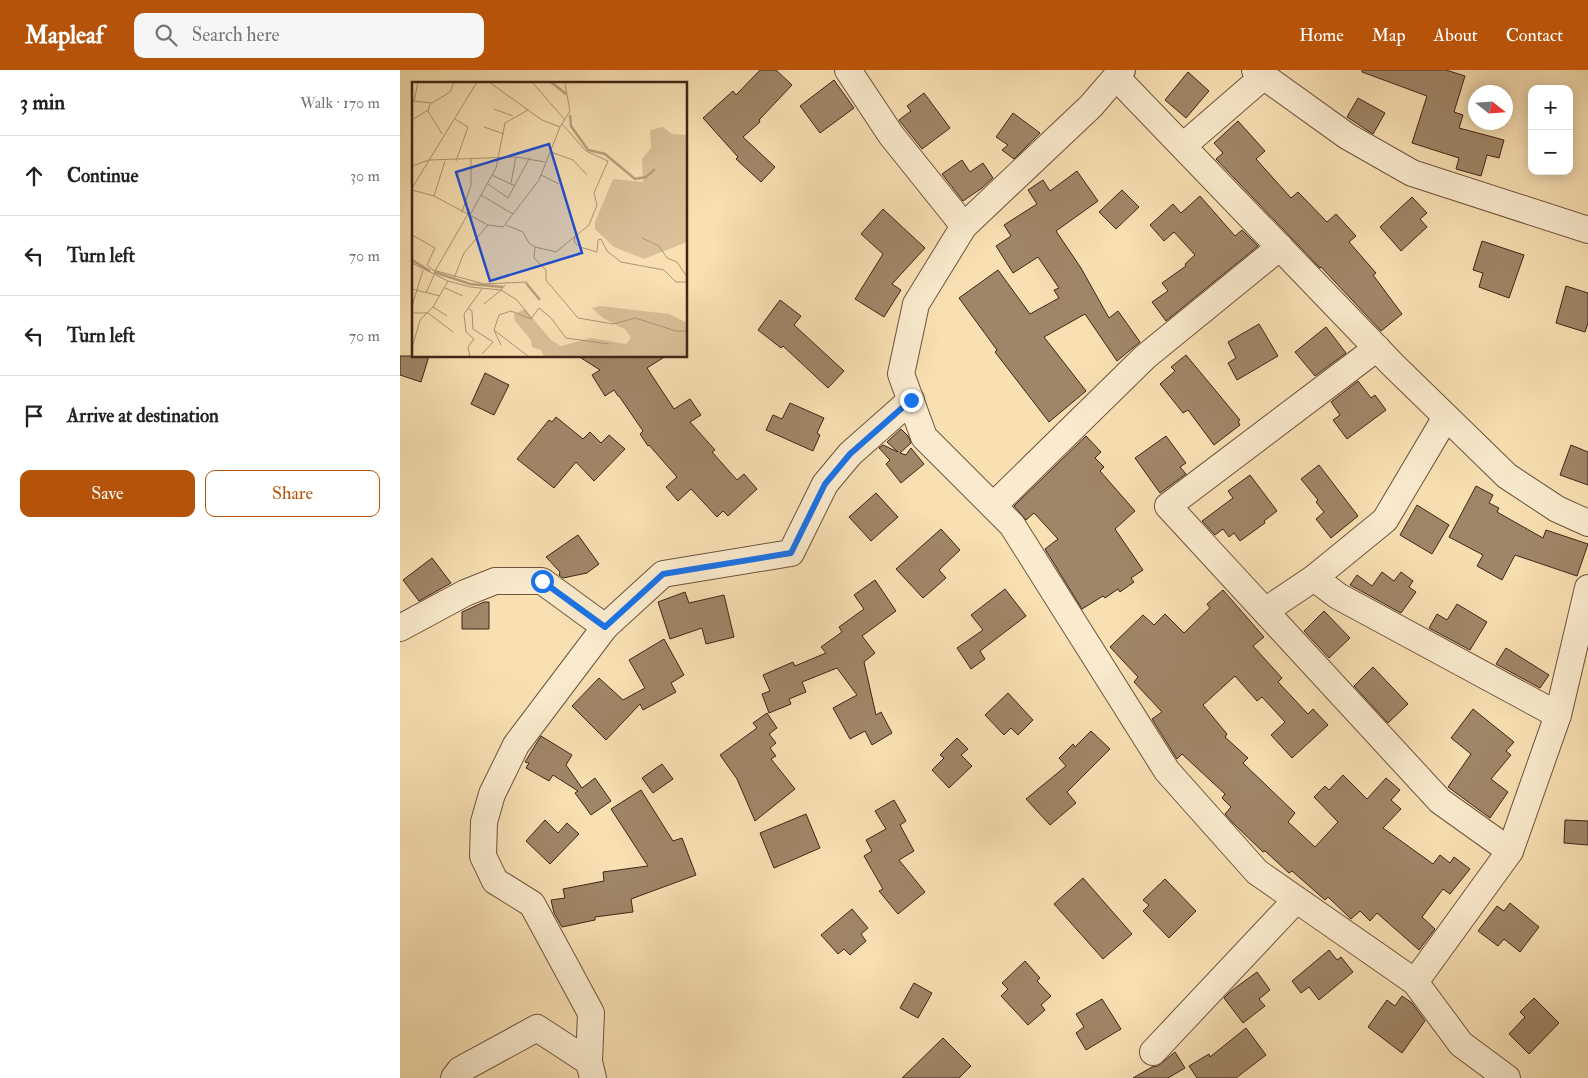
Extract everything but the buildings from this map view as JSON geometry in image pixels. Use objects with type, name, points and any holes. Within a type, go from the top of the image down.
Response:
[{"type":"street","points":[[848,70],[890,135],[964,226]]},
{"type":"street","points":[[1497,1075],[1461,1044],[1415,982],[1257,872],[1167,772],[1012,525],[924,437],[901,374],[916,304],[964,226],[1091,106],[1119,73],[1184,146],[1280,247],[1377,348],[1506,476],[1558,509],[1588,523]]},
{"type":"street","points":[[1184,146],[1260,73],[1347,136],[1412,173],[1588,230]]},
{"type":"street","points":[[993,506],[1145,357],[1280,247]]},
{"type":"street","points":[[1377,348],[1168,506],[1440,801],[1510,851]]},
{"type":"street","points":[[591,1070],[591,1013],[532,904],[495,881],[483,856],[484,822],[492,794],[516,745],[605,627],[663,574],[791,553],[825,484],[850,454],[911,400]]},
{"type":"street","points":[[1265,611],[1314,578],[1385,520],[1446,417]]},
{"type":"street","points":[[1314,578],[1338,596],[1558,715]]},
{"type":"street","points":[[400,628],[465,593],[495,581],[542,581],[605,627]]},
{"type":"street","points":[[1415,982],[1510,851],[1558,715],[1588,588]]},
{"type":"street","points":[[1153,1052],[1296,900]]},
{"type":"street","points":[[454,1078],[460,1070],[537,1028],[591,1070]]},
{"type":"route","points":[[542,581],[605,627],[663,574],[791,553],[825,484],[850,454],[911,400]]}]
